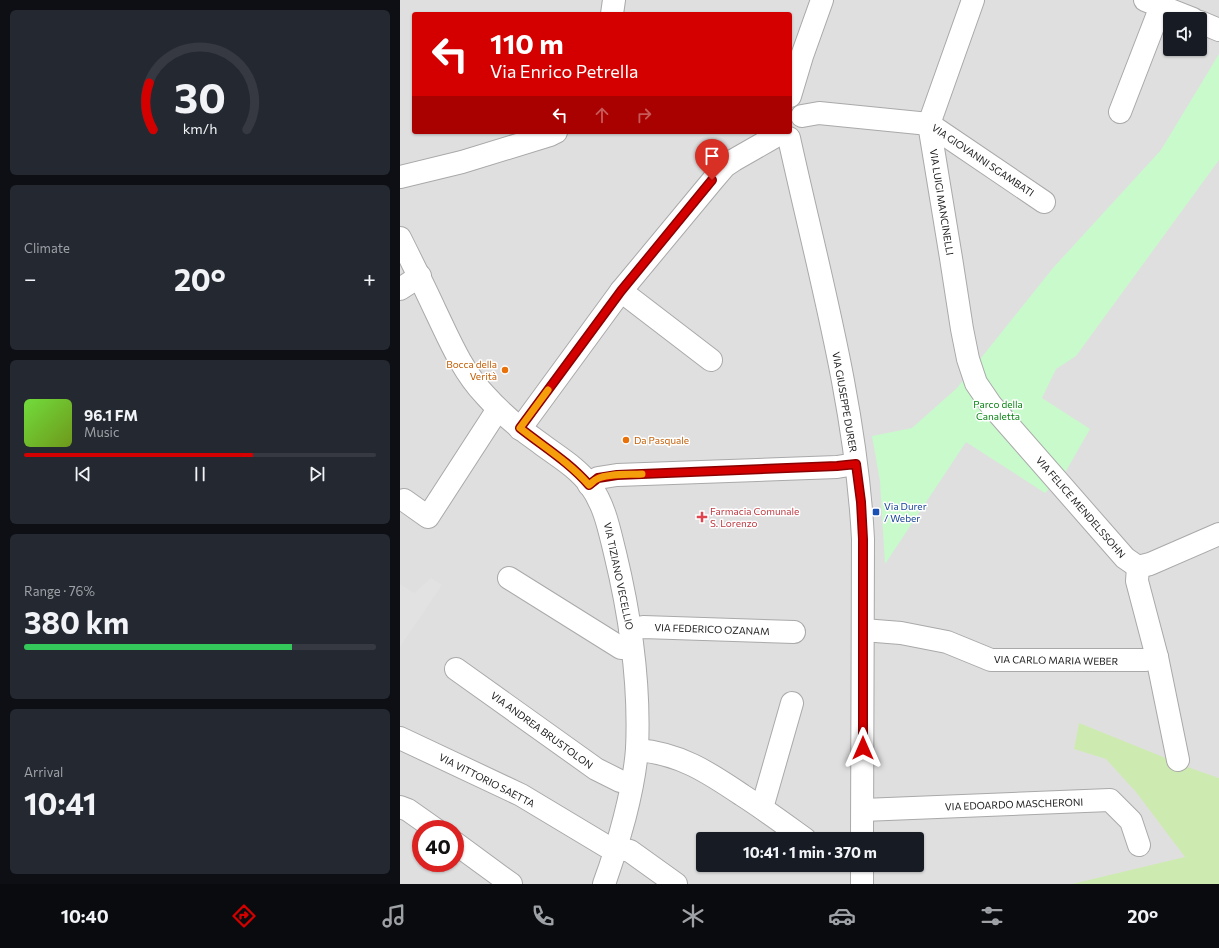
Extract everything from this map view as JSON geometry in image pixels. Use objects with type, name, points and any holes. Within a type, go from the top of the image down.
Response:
[{"type":"street","points":[[612,12],[614,0]]},
{"type":"street","points":[[792,89],[822,0]]},
{"type":"street","name":"VIA LUIGI MANCINELLI","points":[[973,0],[929,124],[968,359],[976,384],[990,405]]},
{"type":"street","points":[[1120,112],[1153,3],[1176,12]]},
{"type":"street","points":[[1207,25],[1219,30]]},
{"type":"street","points":[[520,428],[621,291],[725,166],[779,135],[796,134],[802,123],[796,110]]},
{"type":"street","name":"VIA GIOVANNI SGAMBATI","points":[[796,110],[929,124],[1044,202]]},
{"type":"street","points":[[400,176],[462,162],[552,134]]},
{"type":"street","name":"VIA GIUSEPPE DURER","points":[[779,135],[838,359],[861,502],[863,539],[862,832]]},
{"type":"street","name":"VIA TIZIANO VECELLIO","points":[[400,238],[420,276],[447,336],[470,378],[498,409],[520,428],[577,471],[599,500],[606,517],[620,574],[631,638],[637,704],[637,750],[632,783],[604,884]]},
{"type":"street","points":[[400,289],[420,276]]},
{"type":"street","points":[[621,291],[711,360]]},
{"type":"street","name":"VIA FELICE MENDELSSOHN","points":[[990,405],[1125,558],[1138,567]]},
{"type":"street","points":[[404,500],[428,517],[498,409]]},
{"type":"street","points":[[589,485],[598,478],[617,475],[856,464]]},
{"type":"street","points":[[1178,760],[1156,657],[1137,581],[1138,567],[1150,564],[1219,534]]},
{"type":"street","points":[[509,578],[621,648],[631,638]]},
{"type":"street","name":"VIA FEDERICO OZANAM","points":[[631,638],[643,627],[794,632]]},
{"type":"street","name":"VIA CARLO MARIA WEBER","points":[[863,630],[901,633],[947,642],[991,660],[1146,660],[1156,657]]},
{"type":"street","name":"VIA ANDREA BRUSTOLON","points":[[456,669],[596,769],[620,781],[632,783]]},
{"type":"street","points":[[762,808],[792,703]]},
{"type":"street","name":"VIA VITTORIO SAETTA","points":[[400,738],[521,795],[606,846],[634,853],[676,884]]},
{"type":"street","points":[[637,750],[652,751],[681,760],[709,773],[795,832]]},
{"type":"street","name":"VIA EDOARDO MASCHERONI","points":[[862,810],[1110,800],[1131,821],[1139,845]]},
{"type":"street","points":[[400,807],[408,810],[422,820]]},
{"type":"street","points":[[464,850],[511,884]]},
{"type":"street","points":[[862,872],[862,884]]},
{"type":"shaded area","points":[[400,0],[1219,0],[1219,884],[400,884]]},
{"type":"shaded area","points":[[431,578],[442,585],[400,647],[400,584],[414,593]]},
{"type":"green space","name":"Parco della Canaletta","points":[[1219,54],[1219,160],[1076,356],[1056,369],[1042,398],[1090,429],[1066,471],[1045,493],[966,442],[885,564],[880,481],[872,436],[912,428],[957,388],[1053,268],[1161,150]]},
{"type":"green space","points":[[1079,723],[1219,778],[1219,884],[1072,884],[1185,857],[1136,792],[1106,759],[1074,749]]},
{"type":"slow traffic","points":[[548,390],[520,428],[577,471],[589,485],[598,478],[602,477],[642,474]]},
{"type":"place","name":"Bocca della Verità","points":[[505,370]]},
{"type":"place","name":"Da Pasquale","points":[[626,440]]},
{"type":"place","name":"Via Durer / Weber","points":[[876,512]]},
{"type":"place","name":"Farmacia Comunale S. Lorenzo","points":[[702,517]]},
{"type":"route","points":[[712,180],[621,291],[520,428],[577,471],[589,485],[598,478],[617,475],[856,464],[861,502],[863,539],[863,748]]}]
